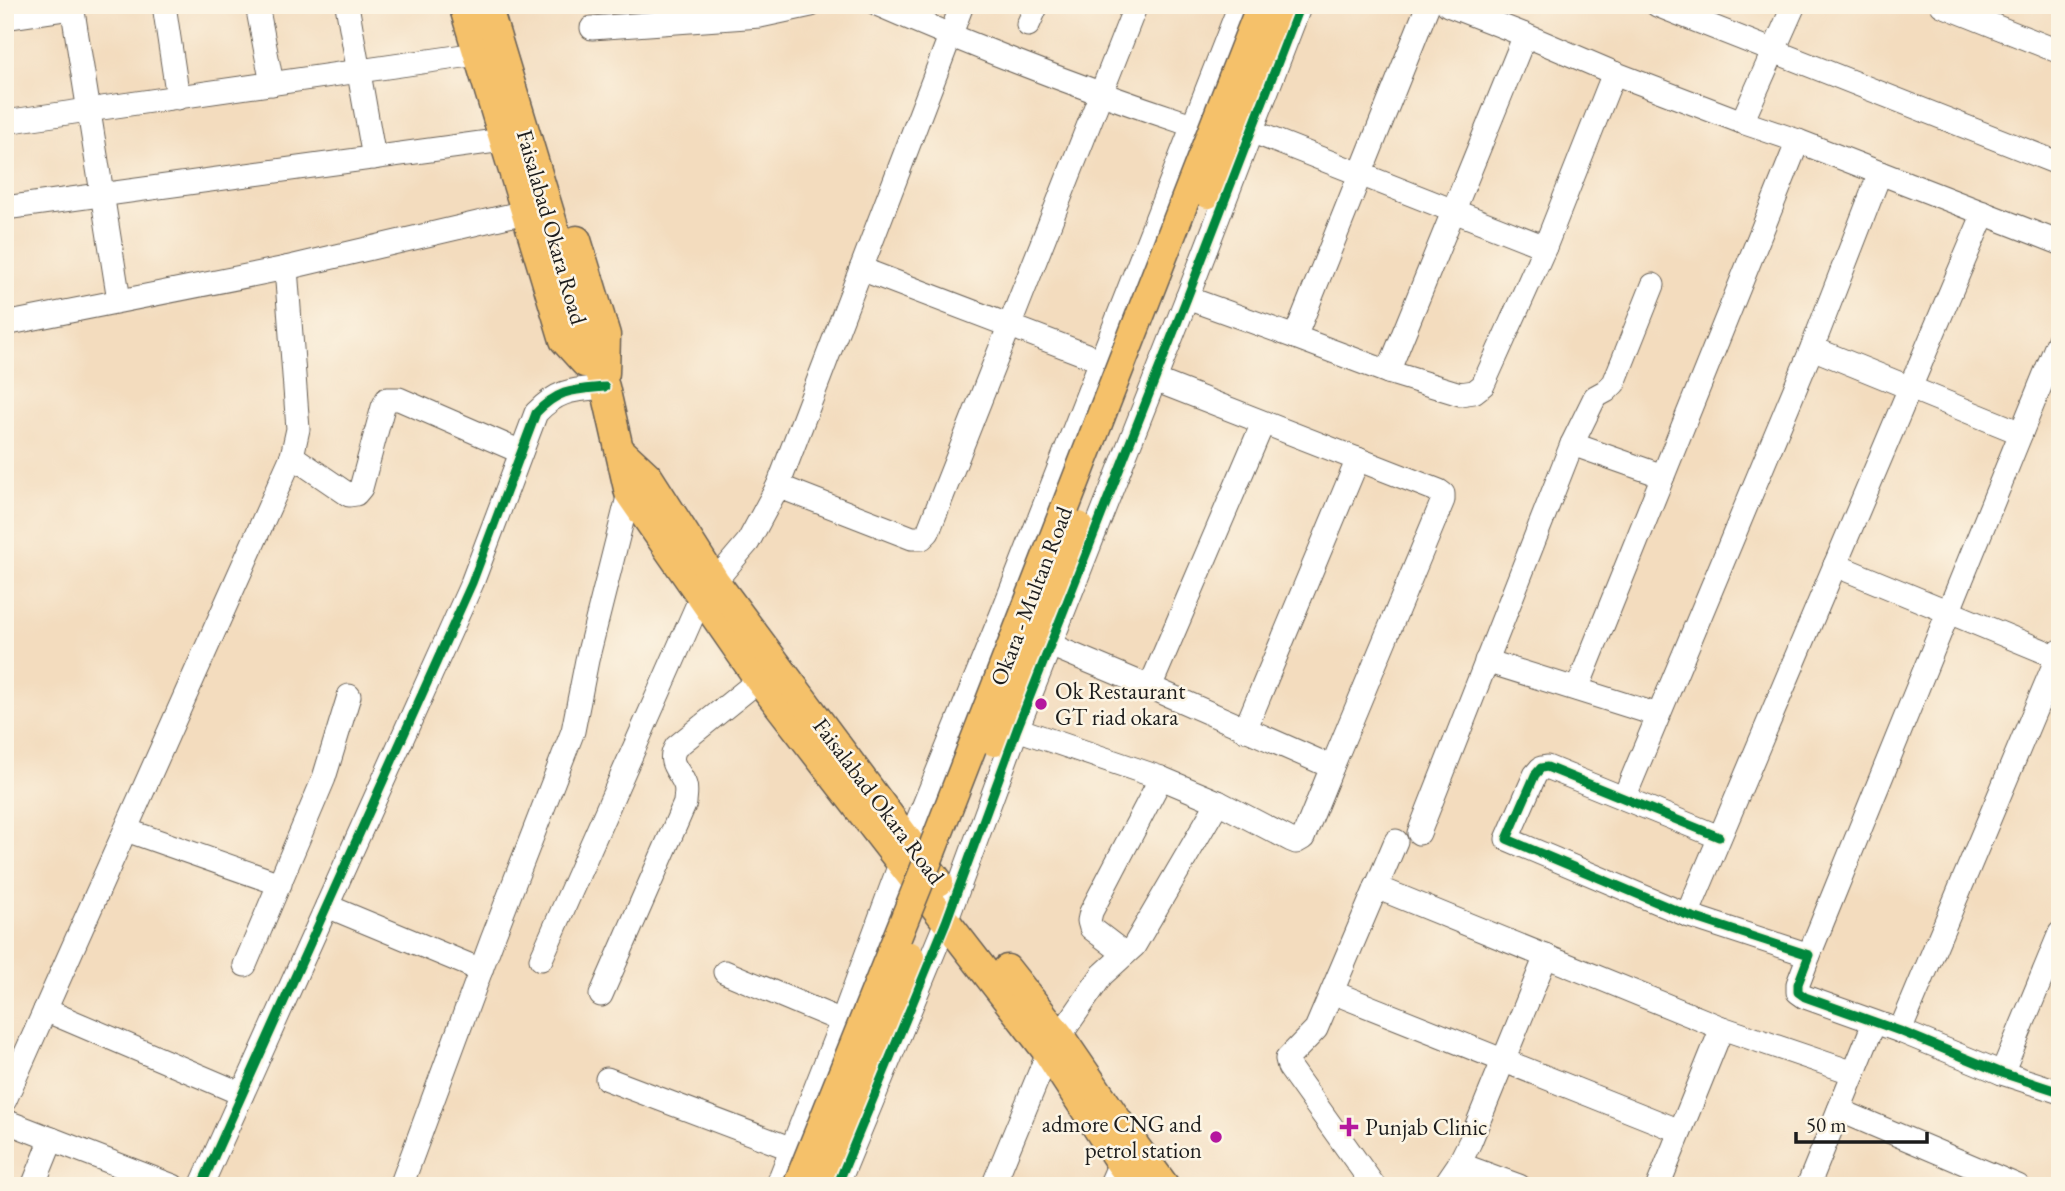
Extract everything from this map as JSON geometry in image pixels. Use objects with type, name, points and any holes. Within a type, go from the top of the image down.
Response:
[{"type":"main road","points":[[463,5],[564,340],[605,387]]},
{"type":"main road","name":"Faisalabad Okara Road","points":[[487,5],[558,240],[582,332],[605,387],[629,493],[708,589],[905,854],[1165,1186]]},
{"type":"main road","points":[[507,5],[606,335],[605,387]]},
{"type":"main road","name":"Okara - Multan Road","points":[[797,1186],[923,873],[1261,5]]},
{"type":"main road","name":"Okara - Multan Road","points":[[820,1186],[1170,289],[1284,5]]},
{"type":"main road","name":"Faisalabad Okara Road","points":[[619,449],[648,476],[760,680],[905,854]]},
{"type":"main road","name":"Faisalabad Okara Road","points":[[1054,1044],[1115,1174],[1137,1186]]},
{"type":"street","points":[[164,5],[178,98]]},
{"type":"street","points":[[257,5],[272,84]]},
{"type":"street","points":[[347,5],[374,158]]},
{"type":"street","points":[[592,28],[713,12],[760,16],[811,5]]},
{"type":"street","points":[[879,5],[950,36],[1102,95],[1192,125]]},
{"type":"street","points":[[541,959],[708,589],[748,542],[778,486],[962,5]]},
{"type":"street","points":[[778,486],[912,538],[922,538],[928,532],[1136,5]]},
{"type":"street","points":[[777,1186],[1240,5]]},
{"type":"street","points":[[837,1186],[950,912],[1017,729],[1300,5]]},
{"type":"street","points":[[1295,337],[1429,5]]},
{"type":"street","points":[[1448,5],[1614,73],[2060,243]]},
{"type":"street","points":[[1657,5],[2060,164]]},
{"type":"street","points":[[1742,122],[1794,5]]},
{"type":"street","points":[[1942,5],[2060,51]]},
{"type":"street","points":[[5,18],[72,6],[118,300]]},
{"type":"street","points":[[1388,372],[1525,35]]},
{"type":"street","points":[[5,122],[477,54]]},
{"type":"street","points":[[1187,298],[1388,372],[1460,394],[1474,392],[1483,385],[1545,247],[1614,73]]},
{"type":"street","points":[[1251,131],[1545,247]]},
{"type":"street","points":[[5,208],[503,140]]},
{"type":"street","points":[[1577,689],[1798,141]]},
{"type":"street","points":[[1624,798],[1812,348],[1880,173]]},
{"type":"street","points":[[5,324],[286,268],[525,212]]},
{"type":"street","points":[[1687,915],[1984,213]]},
{"type":"street","points":[[5,1100],[292,456],[298,429],[286,268]]},
{"type":"street","points":[[861,269],[1101,360]]},
{"type":"street","points":[[1419,833],[1572,444],[1595,397],[1614,383],[1653,285]]},
{"type":"street","points":[[2060,337],[1798,984],[1798,992],[2001,1073],[2060,1092]]},
{"type":"street","points":[[1812,348],[2021,433]]},
{"type":"street","points":[[1017,729],[1161,778],[1218,802],[1296,842],[1303,838],[1443,500],[1443,494],[1439,491],[1155,380]]},
{"type":"street","points":[[201,1186],[471,583],[536,413],[549,400],[569,391],[605,387]]},
{"type":"street","points":[[292,456],[349,495],[356,494],[361,488],[387,399],[399,399],[521,452]]},
{"type":"street","points":[[1150,687],[1264,422]]},
{"type":"street","points":[[1572,444],[1663,476]]},
{"type":"street","points":[[1245,730],[1358,459]]},
{"type":"street","points":[[401,1186],[573,732],[587,660],[629,493]]},
{"type":"street","points":[[1835,565],[2059,655],[1900,1031]]},
{"type":"street","points":[[1050,645],[1332,767]]},
{"type":"street","points":[[1486,661],[1658,715]]},
{"type":"street","points":[[601,995],[685,803],[684,783],[672,762],[676,747],[760,680]]},
{"type":"street","points":[[245,965],[324,778],[349,696]]},
{"type":"street","points":[[1719,837],[1547,767],[1541,768],[1535,775],[1507,839],[1687,915],[1809,955]]},
{"type":"street","points":[[1125,954],[1091,928],[1089,921],[1091,912],[1161,778]]},
{"type":"street","points":[[993,1186],[1054,1044],[1102,975],[1134,946],[1218,802]]},
{"type":"street","points":[[126,830],[280,884]]},
{"type":"street","points":[[1374,1186],[1286,1059],[1316,1029],[1396,841]]},
{"type":"street","points":[[1376,887],[1722,1028],[1853,1073]]},
{"type":"street","points":[[327,906],[481,971]]},
{"type":"street","points":[[2001,1073],[2060,933]]},
{"type":"street","points":[[1444,1186],[1459,1164],[1546,956]]},
{"type":"street","points":[[725,972],[842,1021]]},
{"type":"street","points":[[1332,992],[1680,1131]]},
{"type":"street","points":[[46,1010],[242,1094]]},
{"type":"street","points":[[1808,1186],[1874,1023]]},
{"type":"street","points":[[1658,1186],[1722,1028]]},
{"type":"street","points":[[607,1079],[792,1149]]},
{"type":"street","points":[[1839,1110],[2004,1183]]},
{"type":"street","points":[[5,1121],[52,1139],[132,1179],[173,1186]]},
{"type":"street","points":[[33,1186],[52,1139]]},
{"type":"street","points":[[1459,1164],[1519,1186]]},
{"type":"cycle path","points":[[837,1186],[946,922],[1017,729],[1300,5]]},
{"type":"cycle path","points":[[201,1186],[472,583],[536,413],[552,399],[567,392],[605,387]]},
{"type":"cycle path","points":[[1719,837],[1547,767],[1541,768],[1535,775],[1507,839],[1687,915],[1809,955],[1798,984],[1798,992],[1805,997],[1900,1031],[2002,1073],[2060,1092]]},
{"type":"place","name":"Ok Restaurant GT riad okara","points":[[1041,704]]},
{"type":"place","name":"Punjab Clinic","points":[[1349,1127]]},
{"type":"place","name":"admore CNG and petrol station","points":[[1216,1137]]}]
